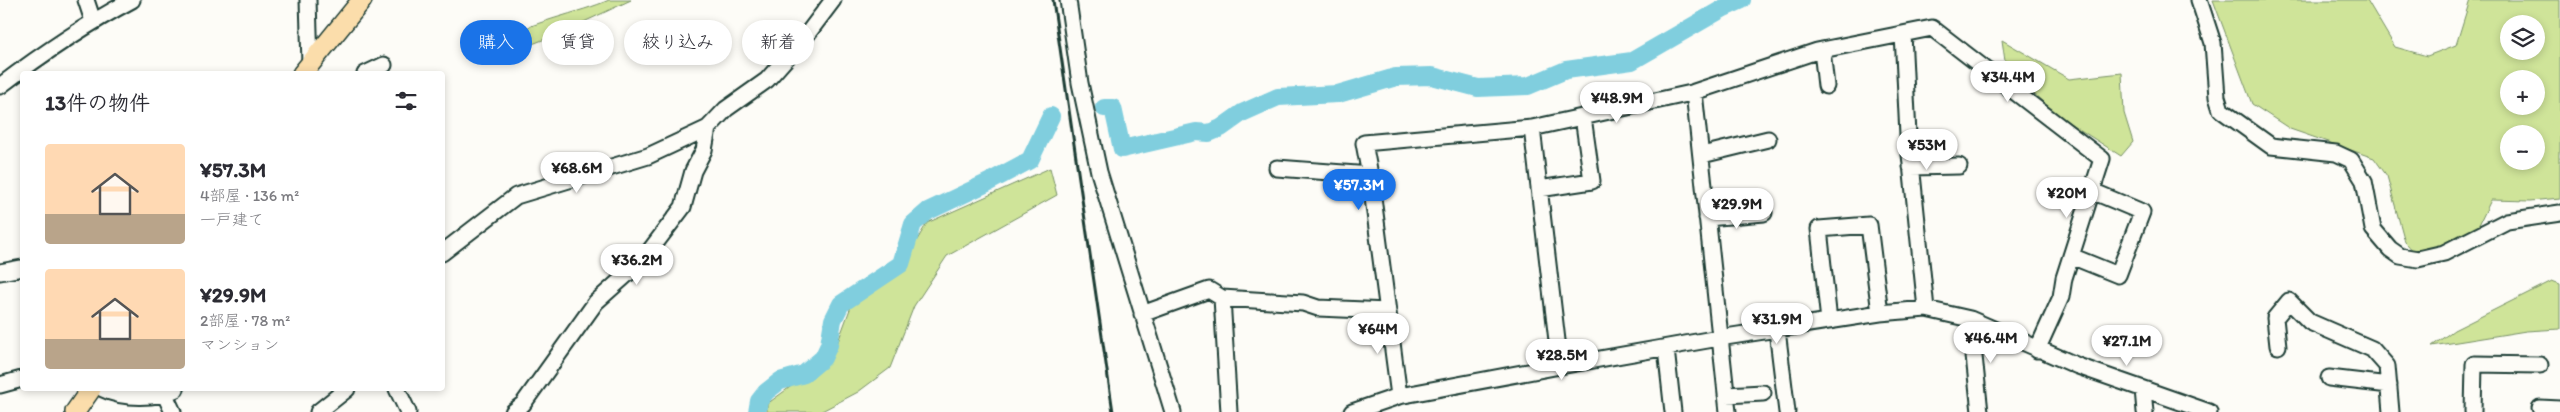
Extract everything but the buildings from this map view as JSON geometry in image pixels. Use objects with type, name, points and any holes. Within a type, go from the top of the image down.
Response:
[{"type":"main road","points":[[306,69],[362,0]]},
{"type":"main road","points":[[75,412],[90,391]]},
{"type":"street","points":[[86,0],[93,21]]},
{"type":"street","points":[[0,86],[45,52],[93,21],[132,0]]},
{"type":"street","points":[[306,69],[308,0]]},
{"type":"street","points":[[445,251],[516,196],[648,156],[708,128],[726,109],[767,80],[805,37],[833,0]]},
{"type":"street","points":[[1068,0],[1080,83],[1098,172],[1173,412]]},
{"type":"street","points":[[2200,0],[2213,43],[2217,97],[2221,110],[2271,146],[2336,153],[2351,160],[2364,181],[2373,229],[2390,249],[2400,256],[2418,259],[2444,253],[2507,222],[2560,213]]},
{"type":"street","points":[[1398,396],[1370,174],[1364,143],[1532,128],[1696,92],[1822,50],[1932,28],[2102,159],[2064,278],[2061,298],[2037,350]]},
{"type":"street","points":[[1903,34],[1911,167],[1926,309]]},
{"type":"street","points":[[1822,50],[1826,86]]},
{"type":"street","points":[[371,71],[384,65]]},
{"type":"street","points":[[1696,92],[1694,92],[1728,412]]},
{"type":"street","points":[[1539,189],[1592,181],[1583,117]]},
{"type":"street","points":[[512,412],[523,404],[596,302],[642,261],[682,207],[693,171],[704,150],[708,128]]},
{"type":"street","points":[[1532,128],[1560,366]]},
{"type":"street","points":[[1702,155],[1768,139]]},
{"type":"street","points":[[1911,167],[1959,166]]},
{"type":"street","points":[[1277,168],[1370,174]]},
{"type":"street","points":[[2071,256],[2118,274],[2142,212],[2092,191]]},
{"type":"street","points":[[1707,218],[1764,212]]},
{"type":"street","points":[[1829,321],[1819,229],[1869,225],[1880,313]]},
{"type":"street","points":[[0,272],[20,268]]},
{"type":"street","points":[[1142,314],[1209,290],[1222,298],[1302,303],[1318,308],[1388,311]]},
{"type":"street","points":[[1222,298],[1229,412]]},
{"type":"street","points":[[2278,346],[2275,318],[2289,301],[2310,322],[2372,349],[2387,366],[2390,385],[2390,412]]},
{"type":"street","points":[[1352,412],[1398,396],[1560,366],[1666,349],[1719,338],[1880,313],[1926,309],[1970,318],[2037,350],[2209,412]]},
{"type":"street","points":[[1970,318],[1980,412]]},
{"type":"street","points":[[1777,330],[1787,412]]},
{"type":"street","points":[[1666,349],[1673,412]]},
{"type":"street","points":[[2473,412],[2474,364],[2540,365]]},
{"type":"street","points":[[2329,378],[2390,385]]},
{"type":"street","points":[[0,385],[20,380]]},
{"type":"street","points":[[2142,389],[2145,412]]},
{"type":"street","points":[[107,391],[112,394],[171,392],[173,412]]},
{"type":"street","points":[[318,412],[344,391]]},
{"type":"street","points":[[398,391],[408,412]]},
{"type":"street","points":[[1726,395],[1763,392]]},
{"type":"street","points":[[2540,408],[2560,408]]},
{"type":"green space","points":[[609,0],[631,0],[588,20],[549,20],[584,9]]},
{"type":"green space","points":[[2213,0],[2367,0],[2395,47],[2427,56],[2456,45],[2470,0],[2560,0],[2560,198],[2530,201],[2491,200],[2474,235],[2417,255],[2405,242],[2387,176],[2374,158],[2290,129],[2252,104]]},
{"type":"green space","points":[[542,22],[542,40],[532,44],[532,26]]},
{"type":"green space","points":[[2002,40],[2069,79],[2122,73],[2124,113],[2133,142],[2121,156],[2057,115],[2006,68]]},
{"type":"green space","points":[[1050,168],[1057,195],[947,256],[914,306],[890,368],[858,392],[820,412],[767,412],[767,404],[801,379],[836,347],[853,301],[888,272],[917,240],[927,223]]},
{"type":"green space","points":[[2552,281],[2560,284],[2560,329],[2526,331],[2432,346],[2454,330]]},
{"type":"waterway","points":[[1104,108],[1113,108],[1122,149],[1196,132],[1209,133],[1221,128],[1242,113],[1278,97],[1338,94],[1396,77],[1432,76],[1478,88],[1528,86],[1566,70],[1632,61],[1724,8],[1742,0]]},
{"type":"waterway","points":[[757,412],[759,401],[766,392],[780,381],[804,374],[823,358],[829,345],[833,320],[841,304],[901,264],[913,224],[928,211],[1030,160],[1051,116]]},
{"type":"railway","points":[[1053,0],[1113,412]]}]
